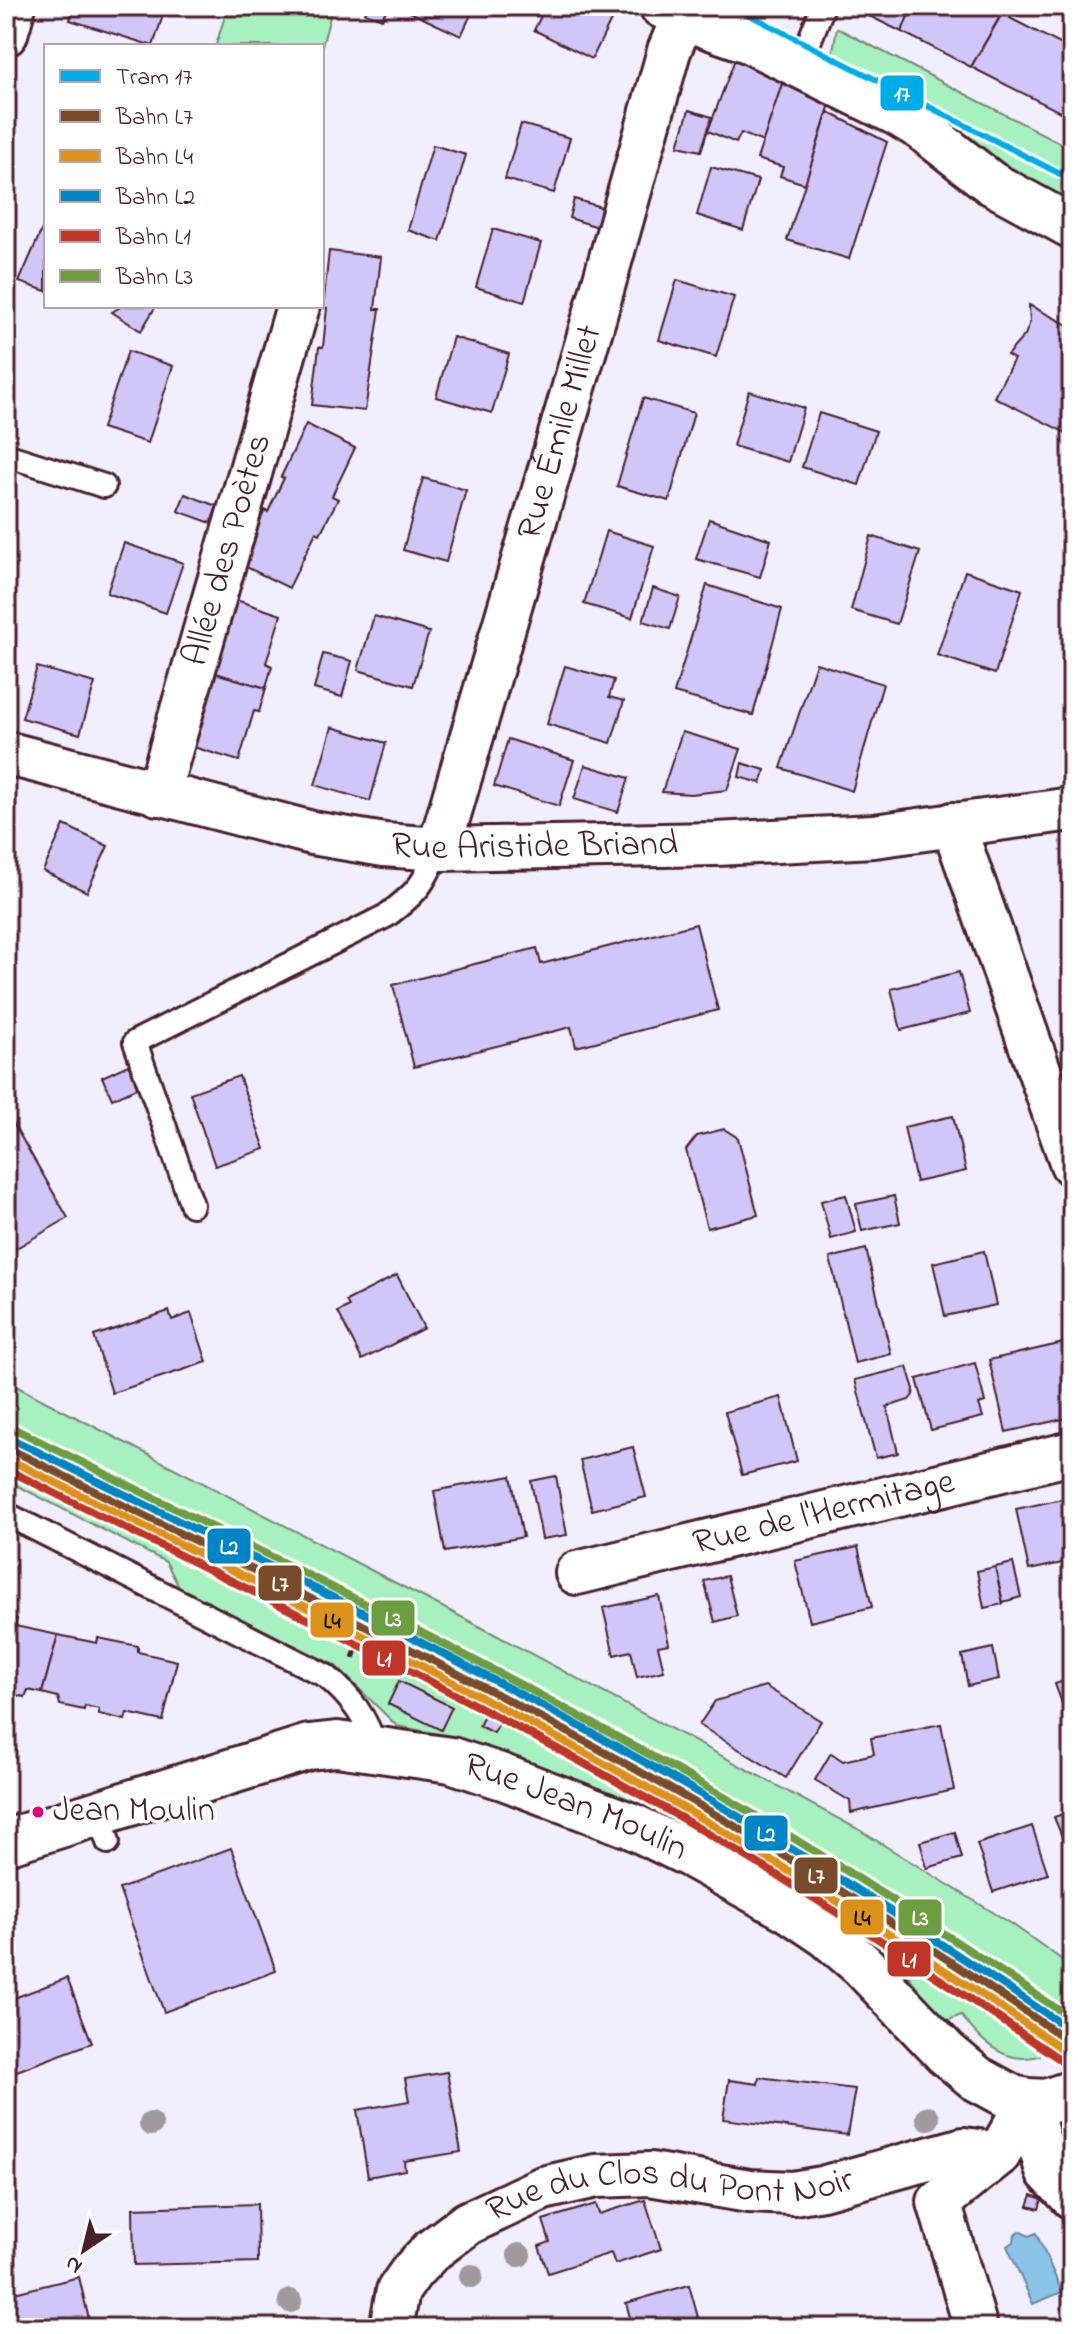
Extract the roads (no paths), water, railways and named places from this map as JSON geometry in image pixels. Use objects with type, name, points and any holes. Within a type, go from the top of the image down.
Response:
[{"type":"street","points":[[6,34],[14,6]]},
{"type":"street","points":[[672,12],[748,41],[911,122],[991,183],[1072,227]]},
{"type":"street","name":"Rue Émile Millet","points":[[439,849],[669,51],[672,12]]},
{"type":"street","name":"Allée des Poètes","points":[[158,794],[297,308]]},
{"type":"street","name":"Rue Aristide Briand","points":[[6,753],[312,833],[370,843],[439,849],[730,844],[874,836],[1072,809]]},
{"type":"street","points":[[953,824],[1072,1164]]},
{"type":"street","name":"Rue de l'Hermitage","points":[[577,1573],[1072,1453]]},
{"type":"street","name":"Rue Jean Moulin","points":[[6,1842],[101,1818],[309,1747],[337,1744],[425,1755],[476,1767],[598,1812],[689,1854],[790,1910],[827,1935],[862,1965],[960,2066],[994,2089],[1013,2098],[1046,2102],[1072,2093]]},
{"type":"street","name":"Rue Jean Moulin","points":[[6,1873],[101,1818]]},
{"type":"street","points":[[976,2328],[939,2202],[999,2154],[1028,2101]]},
{"type":"street","points":[[1028,2101],[1047,2171],[1072,2197]]},
{"type":"street","name":"Rue du Clos du Pont Noir","points":[[383,2325],[398,2291],[412,2271],[448,2237],[509,2202],[568,2181],[596,2176],[650,2174],[749,2191],[793,2193],[964,2149],[999,2154]]},
{"type":"lane","points":[[800,65],[823,6]]},
{"type":"lane","points":[[6,455],[104,486]]},
{"type":"lane","points":[[192,1205],[135,1042],[386,916],[414,896],[439,849]]},
{"type":"lane","points":[[6,1514],[326,1676],[342,1689],[365,1719],[376,1750]]},
{"type":"water","points":[[1019,2231],[1029,2236],[1036,2233],[1062,2292],[1033,2304],[1007,2246],[1014,2242],[1015,2234]]},
{"type":"tram line","name":"17","points":[[732,6],[1072,180]]},
{"type":"rail line","name":"L3","points":[[15,1429],[440,1642],[691,1778],[884,1895],[1072,2019]]},
{"type":"rail line","name":"L2","points":[[10,1438],[353,1608],[607,1741],[835,1876],[1072,2031]]},
{"type":"rail line","name":"L7","points":[[6,1447],[347,1617],[600,1749],[831,1885],[1072,2043]]},
{"type":"rail line","name":"L4","points":[[6,1458],[345,1627],[597,1759],[827,1895],[1066,2051]]},
{"type":"rail line","name":"L1","points":[[6,1469],[344,1637],[594,1769],[823,1904],[1061,2060]]},
{"type":"place","name":"Jean Moulin","points":[[38,1812]]}]
